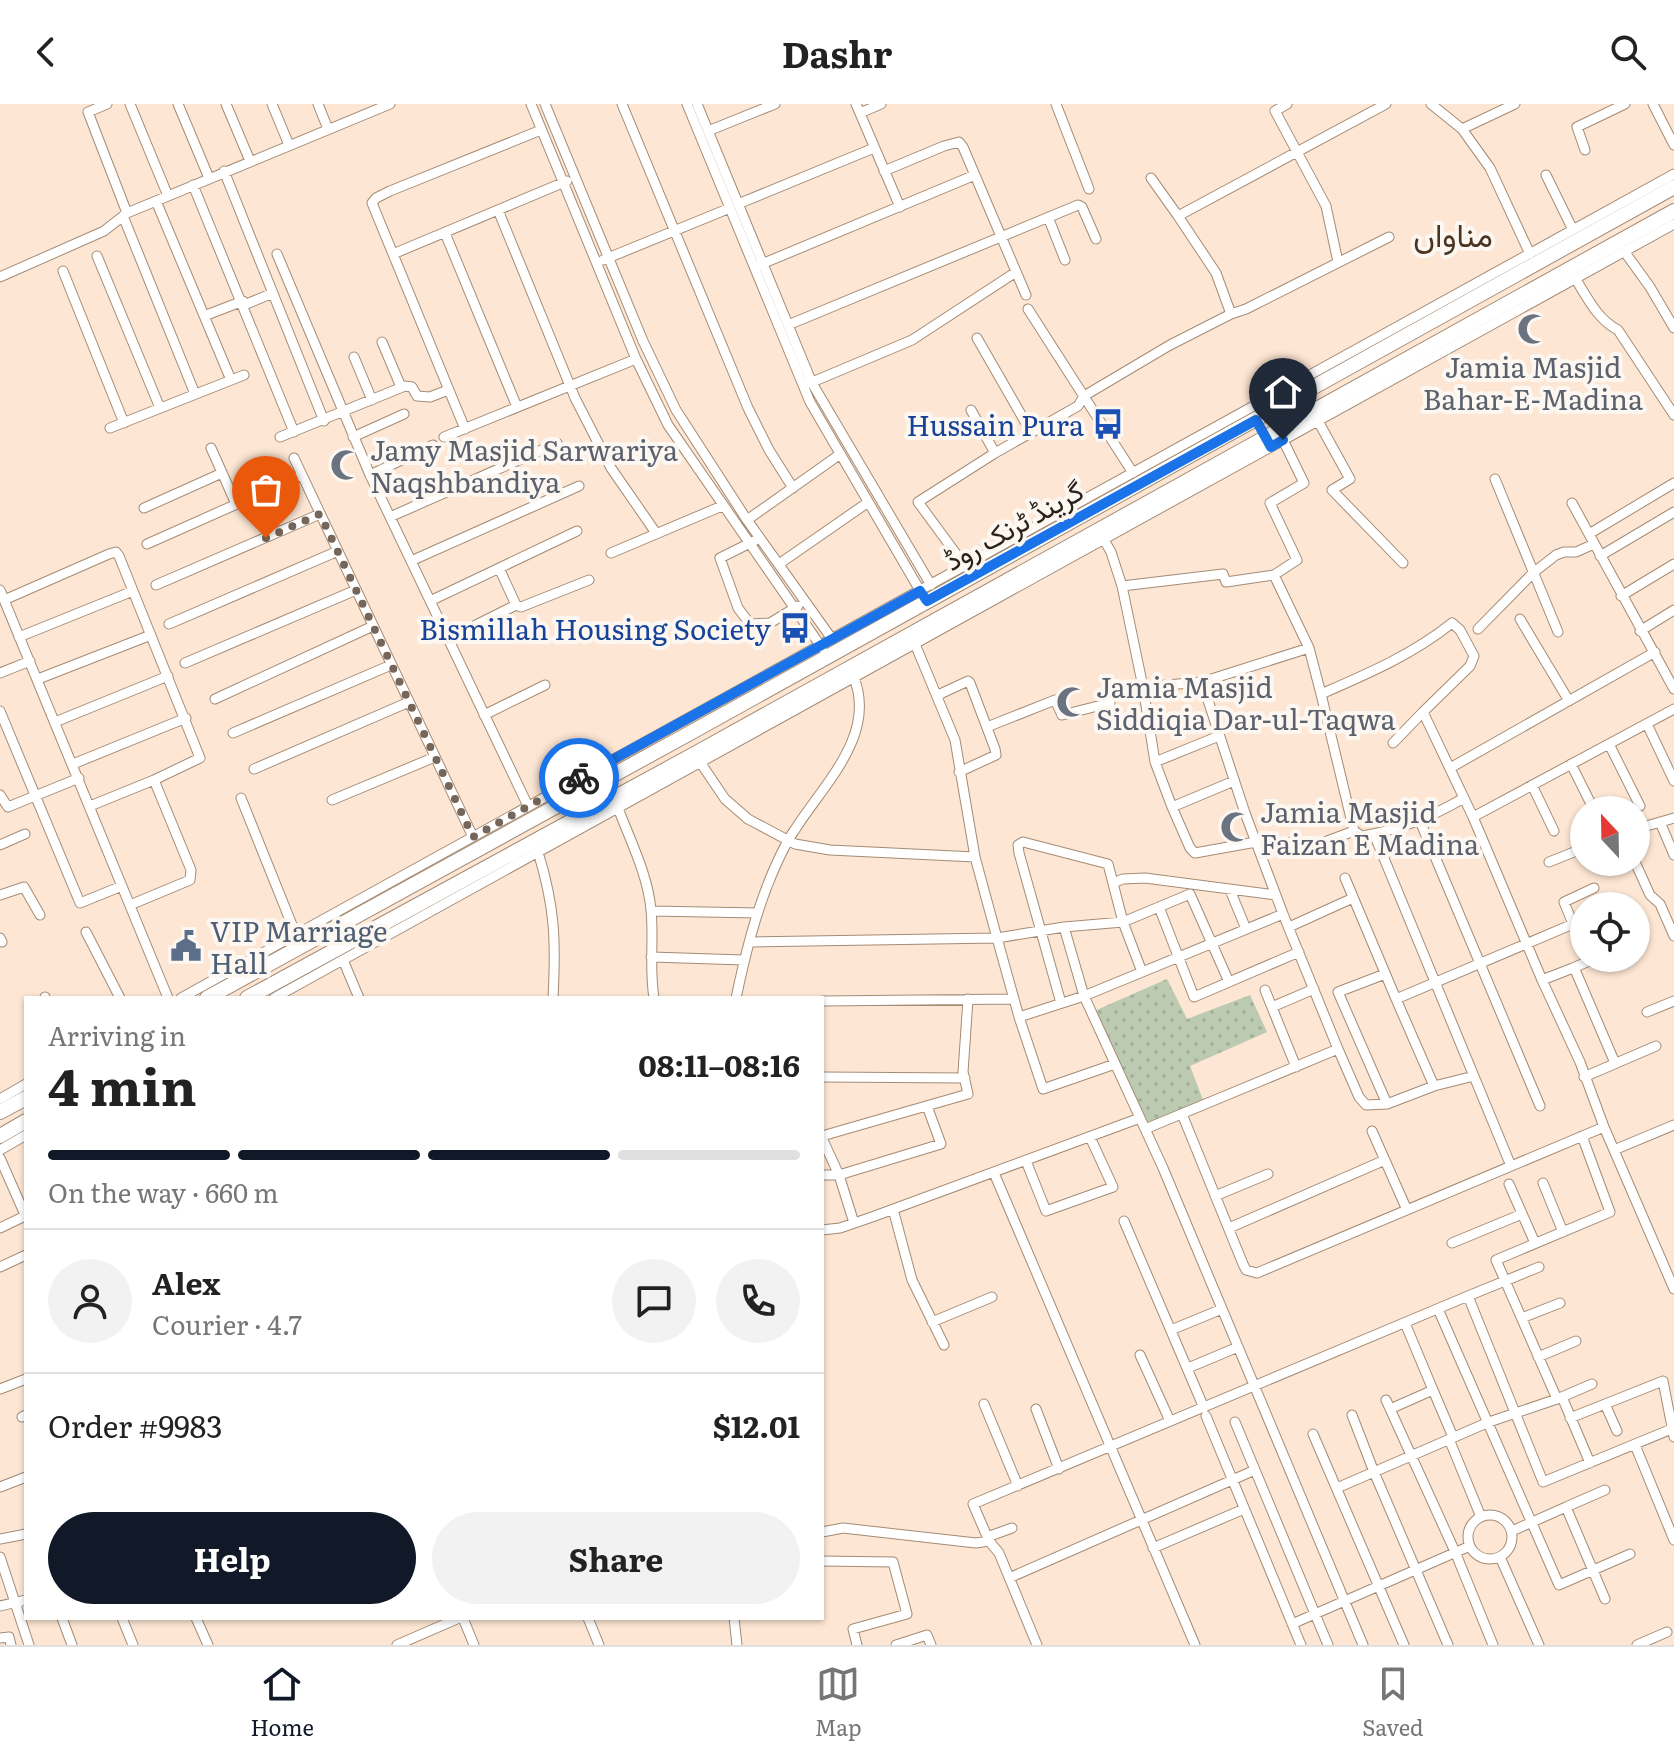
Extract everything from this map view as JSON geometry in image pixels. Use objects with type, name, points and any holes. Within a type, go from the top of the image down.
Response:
[{"type":"highway","name":"گرینڈ ٹرنک روڈ","points":[[211,996],[609,770],[690,733],[713,712],[824,650],[1262,412],[1565,241],[1674,187]]},
{"type":"highway","name":"گرینڈ ٹرنک روڈ","points":[[272,994],[1273,441],[1674,211]]},
{"type":"highway","points":[[1262,412],[1273,441]]},
{"type":"highway","points":[[690,733],[700,756]]},
{"type":"highway","points":[[237,982],[246,996]]},
{"type":"highway","points":[[0,1112],[24,1099]]},
{"type":"highway","points":[[0,1136],[24,1122]]},
{"type":"street","points":[[107,104],[88,112],[195,394]]},
{"type":"street","points":[[130,104],[168,196]]},
{"type":"street","points":[[178,104],[209,178]]},
{"type":"street","points":[[226,104],[250,161]]},
{"type":"street","points":[[272,104],[289,145]]},
{"type":"street","points":[[318,104],[328,129]]},
{"type":"street","points":[[0,277],[104,231],[125,214],[328,129],[366,108],[390,104]]},
{"type":"street","points":[[531,104],[636,359],[668,425],[824,650],[832,639],[923,596],[931,585],[1133,473],[1262,412]]},
{"type":"street","points":[[545,104],[676,410],[747,520],[832,639]]},
{"type":"street","points":[[622,104],[757,428],[793,488]]},
{"type":"street","points":[[687,104],[719,171],[839,455],[923,596]]},
{"type":"street","points":[[697,104],[719,171]]},
{"type":"street","points":[[708,131],[759,107],[775,104]]},
{"type":"street","points":[[881,104],[858,108],[900,207]]},
{"type":"street","points":[[1056,104],[1089,189]]},
{"type":"street","points":[[1178,216],[1386,104]]},
{"type":"street","points":[[1431,104],[1462,129],[1490,168],[1530,254]]},
{"type":"street","points":[[1462,129],[1515,104]]},
{"type":"street","points":[[1585,150],[1577,127],[1625,104]]},
{"type":"street","points":[[1653,104],[1674,145]]},
{"type":"street","points":[[1284,105],[1275,111],[1326,206],[1338,262]]},
{"type":"street","points":[[465,429],[373,200],[541,130]]},
{"type":"street","points":[[884,171],[959,142],[1026,295]]},
{"type":"street","points":[[596,263],[874,148]]},
{"type":"street","points":[[224,171],[324,421]]},
{"type":"street","points":[[1506,274],[1530,254],[1565,241],[1573,230],[1674,174]]},
{"type":"street","points":[[758,266],[975,175]]},
{"type":"street","points":[[1546,175],[1573,230]]},
{"type":"street","points":[[393,254],[575,178]]},
{"type":"street","points":[[1151,178],[1216,273],[1231,314]]},
{"type":"street","points":[[193,185],[294,432]]},
{"type":"street","points":[[156,201],[231,380]]},
{"type":"street","points":[[788,325],[1080,205],[1096,239]]},
{"type":"street","points":[[498,210],[571,385],[611,468],[656,533]]},
{"type":"street","points":[[1048,217],[1065,260]]},
{"type":"street","points":[[272,994],[343,960],[361,943],[538,852],[618,808],[700,756],[854,678],[1104,540],[1273,441],[1318,421],[1674,224]]},
{"type":"street","points":[[445,233],[517,407]]},
{"type":"street","points":[[965,566],[918,502],[995,453],[1078,406],[1084,396],[1170,345],[1389,237]]},
{"type":"street","points":[[1624,251],[1674,328]]},
{"type":"street","points":[[277,254],[370,475],[528,806]]},
{"type":"street","points":[[97,256],[160,408]]},
{"type":"street","points":[[758,266],[788,325],[808,384],[931,585]]},
{"type":"street","points":[[63,271],[124,423]]},
{"type":"street","points":[[808,384],[900,347],[1016,272]]},
{"type":"street","points":[[1575,278],[1607,325],[1618,330],[1673,412]]},
{"type":"street","points":[[204,316],[273,293]]},
{"type":"street","points":[[1028,309],[1133,473]]},
{"type":"street","points":[[977,338],[1031,432]]},
{"type":"street","points":[[382,342],[401,387]]},
{"type":"street","points":[[354,357],[372,400]]},
{"type":"street","points":[[444,437],[636,359]]},
{"type":"street","points":[[110,428],[244,375]]},
{"type":"street","points":[[280,437],[401,387],[409,385],[417,396],[425,398],[448,390]]},
{"type":"street","points":[[971,410],[995,453]]},
{"type":"street","points":[[353,437],[404,414]]},
{"type":"street","points":[[1318,421],[1350,479],[1332,490],[1403,563]]},
{"type":"street","points":[[1122,586],[1223,574],[1226,582],[1274,575],[1297,560],[1270,503],[1304,483],[1273,441]]},
{"type":"street","points":[[390,517],[557,443]]},
{"type":"street","points":[[370,475],[433,445]]},
{"type":"street","points":[[211,448],[236,504]]},
{"type":"street","points":[[747,520],[839,455]]},
{"type":"street","points":[[294,458],[473,837]]},
{"type":"street","points":[[144,508],[222,473]]},
{"type":"street","points":[[147,544],[302,475]]},
{"type":"street","points":[[1495,479],[1558,632]]},
{"type":"street","points":[[1478,629],[1533,573],[1556,555],[1576,552],[1674,483]]},
{"type":"street","points":[[411,561],[579,486]]},
{"type":"street","points":[[779,564],[867,503]]},
{"type":"street","points":[[1572,503],[1674,689]]},
{"type":"street","points":[[611,553],[722,506]]},
{"type":"street","points":[[1600,556],[1674,512]]},
{"type":"street","points":[[156,585],[320,514]]},
{"type":"street","points":[[430,601],[577,531]]},
{"type":"street","points":[[760,538],[720,558],[745,620],[755,625],[765,625],[804,601]]},
{"type":"street","points":[[1104,540],[1122,586],[1155,762],[1190,848],[1195,853],[1256,842],[1322,843],[1354,831]]},
{"type":"street","points":[[169,624],[338,551]]},
{"type":"street","points":[[90,806],[200,758],[116,552],[2,595],[167,996]]},
{"type":"street","points":[[1621,596],[1674,564]]},
{"type":"street","points":[[499,568],[516,605]]},
{"type":"street","points":[[1274,575],[1309,648],[1354,831],[1362,836],[1420,821],[1464,798]]},
{"type":"street","points":[[448,639],[516,605],[521,607],[589,580]]},
{"type":"street","points":[[185,663],[356,590]]},
{"type":"street","points":[[19,637],[133,591]]},
{"type":"street","points":[[1640,631],[1674,610]]},
{"type":"street","points":[[1520,619],[1569,701]]},
{"type":"street","points":[[1321,694],[1387,665],[1452,623],[1460,630],[1474,656],[1470,666],[1393,743]]},
{"type":"street","points":[[215,699],[373,626]]},
{"type":"street","points":[[38,679],[151,635]]},
{"type":"street","points":[[915,644],[955,740],[975,857],[1019,1017],[1043,1089],[1115,1064]]},
{"type":"street","points":[[987,727],[1055,700],[1062,715],[1110,703],[1110,696],[1143,687],[1202,682],[1309,648]]},
{"type":"street","points":[[1450,768],[1655,652]]},
{"type":"street","points":[[0,673],[30,661]]},
{"type":"street","points":[[233,733],[391,665]]},
{"type":"street","points":[[55,722],[168,676]]},
{"type":"street","points":[[736,996],[744,960],[772,873],[788,841],[847,754],[860,702],[854,678]]},
{"type":"street","points":[[938,695],[968,681],[996,755],[959,772]]},
{"type":"street","points":[[1202,682],[1234,781],[1283,914],[1359,1097],[1366,1105],[1387,1104],[1434,1086],[1474,1076]]},
{"type":"street","points":[[484,715],[545,685]]},
{"type":"street","points":[[254,769],[409,702]]},
{"type":"street","points":[[1473,817],[1674,709]]},
{"type":"street","points":[[0,711],[80,903],[122,886]]},
{"type":"street","points":[[185,996],[528,806],[609,770],[713,712]]},
{"type":"street","points":[[1423,712],[1473,817],[1580,1062],[1604,1127],[1674,1289]]},
{"type":"street","points":[[73,764],[186,718]]},
{"type":"street","points":[[1647,724],[1674,781]]},
{"type":"street","points":[[1155,762],[1219,736]]},
{"type":"street","points":[[1609,744],[1635,796]]},
{"type":"street","points":[[700,756],[725,799],[748,819],[788,841],[830,850],[975,857]]},
{"type":"street","points":[[332,800],[435,757]]},
{"type":"street","points":[[1571,764],[1587,796]]},
{"type":"street","points":[[0,795],[8,807],[79,778]]},
{"type":"street","points":[[130,905],[190,880],[192,875],[154,780]]},
{"type":"street","points":[[1172,807],[1234,781]]},
{"type":"street","points":[[1532,785],[1554,831]]},
{"type":"street","points":[[241,798],[296,935]]},
{"type":"street","points":[[618,808],[648,892],[654,996]]},
{"type":"street","points":[[1650,825],[1674,818]]},
{"type":"street","points":[[1420,821],[1540,1106]]},
{"type":"street","points":[[1660,822],[1674,855]]},
{"type":"street","points":[[0,845],[25,834]]},
{"type":"street","points":[[1374,834],[1511,1166]]},
{"type":"street","points":[[1061,1003],[1018,845],[1023,842],[1108,864],[1123,922],[1142,972]]},
{"type":"street","points":[[538,852],[549,889],[556,941],[553,996]]},
{"type":"street","points":[[1549,862],[1570,854]]},
{"type":"street","points":[[1641,876],[1650,895],[1660,904],[1674,936]]},
{"type":"street","points":[[1113,883],[1123,879],[1145,878],[1276,895]]},
{"type":"street","points":[[1345,878],[1434,1086]]},
{"type":"street","points":[[0,895],[24,887],[40,915]]},
{"type":"street","points":[[1396,999],[1573,924],[1564,902],[1594,888]]},
{"type":"street","points":[[1230,890],[1246,929]]},
{"type":"street","points":[[750,942],[997,938],[1064,927],[1123,922],[1190,894],[1229,982]]},
{"type":"street","points":[[1289,927],[1353,898]]},
{"type":"street","points":[[1159,907],[1194,997],[1299,952]]},
{"type":"street","points":[[651,911],[758,913]]},
{"type":"street","points":[[1019,1017],[1084,996],[1283,914]]},
{"type":"street","points":[[1064,927],[1084,996],[1145,1129],[1363,1645]]},
{"type":"street","points":[[86,932],[119,996]]},
{"type":"street","points":[[651,957],[744,960]]},
{"type":"street","points":[[343,960],[358,996]]},
{"type":"street","points":[[1542,980],[1570,969]]},
{"type":"street","points":[[1575,972],[1615,1063]]},
{"type":"street","points":[[1385,974],[1338,992],[1387,1104]]},
{"type":"street","points":[[1272,1007],[1314,989]]},
{"type":"street","points":[[1265,990],[1296,1067]]},
{"type":"street","points":[[824,1136],[968,1094],[965,1078],[968,999]]},
{"type":"street","points":[[824,1001],[1014,999]]},
{"type":"street","points":[[1647,1012],[1674,1001]]},
{"type":"street","points":[[1584,1077],[1656,1046]]},
{"type":"street","points":[[1145,1129],[1338,1049]]},
{"type":"street","points":[[824,1077],[965,1078]]},
{"type":"street","points":[[0,1099],[24,1085]]},
{"type":"street","points":[[824,1175],[839,1175],[941,1144],[927,1106]]},
{"type":"street","points":[[1182,1114],[1246,1270],[1257,1273],[1604,1127]]},
{"type":"street","points":[[824,1230],[854,1223],[1140,1118]]},
{"type":"street","points":[[1614,1150],[1674,1125]]},
{"type":"street","points":[[1372,1131],[1407,1210]]},
{"type":"street","points":[[0,1150],[24,1136]]},
{"type":"street","points":[[1582,1136],[1610,1212],[1496,1260],[1538,1357],[1590,1463]]},
{"type":"street","points":[[1026,1161],[1046,1211],[1113,1187],[1090,1137]]},
{"type":"street","points":[[824,1141],[839,1175],[854,1223]]},
{"type":"street","points":[[0,1158],[24,1212]]},
{"type":"street","points":[[1229,1228],[1385,1160]]},
{"type":"street","points":[[994,1173],[1195,1645]]},
{"type":"street","points":[[1215,1196],[1268,1174]]},
{"type":"street","points":[[1543,1183],[1563,1232]]},
{"type":"street","points":[[1509,1184],[1535,1243]]},
{"type":"street","points":[[893,1209],[912,1280],[944,1345]]},
{"type":"street","points":[[1452,1243],[1522,1214]]},
{"type":"street","points":[[0,1228],[24,1217]]},
{"type":"street","points":[[1124,1221],[1188,1368],[1301,1645]]},
{"type":"street","points":[[0,1267],[24,1256]]},
{"type":"street","points":[[1037,1645],[999,1553],[988,1539],[973,1504],[1170,1421],[1205,1412],[1255,1387],[1539,1267]]},
{"type":"street","points":[[1468,1296],[1543,1482],[1673,1431],[1663,1381],[1570,1418]]},
{"type":"street","points":[[932,1322],[992,1297]]},
{"type":"street","points":[[1522,1318],[1560,1303]]},
{"type":"street","points":[[1171,1330],[1222,1309]]},
{"type":"street","points":[[1438,1309],[1559,1585],[1630,1554]]},
{"type":"street","points":[[1405,1323],[1481,1517]]},
{"type":"street","points":[[1538,1357],[1576,1341]]},
{"type":"street","points":[[1188,1368],[1238,1347]]},
{"type":"street","points":[[1140,1355],[1170,1421]]},
{"type":"street","points":[[0,1389],[24,1380]]},
{"type":"street","points":[[1337,1488],[1489,1422],[1592,1384]]},
{"type":"street","points":[[1433,1390],[1388,1404],[1456,1554],[1493,1645]]},
{"type":"street","points":[[984,1404],[1018,1486]]},
{"type":"street","points":[[1605,1404],[1617,1431]]},
{"type":"street","points":[[1036,1409],[1059,1469]]},
{"type":"street","points":[[1352,1415],[1448,1645]]},
{"type":"street","points":[[1235,1422],[1328,1645]]},
{"type":"street","points":[[1313,1434],[1404,1645]]},
{"type":"street","points":[[1635,1445],[1674,1540]]},
{"type":"street","points":[[1009,1578],[1255,1470]]},
{"type":"street","points":[[0,1487],[24,1478]]},
{"type":"street","points":[[1512,1531],[1605,1490]]},
{"type":"street","points":[[1566,1507],[1605,1599]]},
{"type":"street","points":[[1153,1548],[1244,1509]]},
{"type":"street","points":[[1496,1515],[1503,1518],[1512,1531],[1512,1543],[1500,1557],[1480,1556],[1470,1546],[1469,1533],[1481,1517],[1496,1515]]},
{"type":"street","points":[[824,1532],[843,1528],[976,1543],[1012,1528]]},
{"type":"street","points":[[0,1539],[24,1534]]},
{"type":"street","points":[[1292,1624],[1470,1546]]},
{"type":"street","points":[[0,1557],[29,1645]]},
{"type":"street","points":[[1500,1557],[1539,1645]]},
{"type":"street","points":[[824,1561],[893,1562],[907,1614],[853,1629],[857,1645]]},
{"type":"street","points":[[0,1606],[24,1600]]},
{"type":"street","points":[[63,1620],[72,1645]]},
{"type":"street","points":[[123,1620],[133,1645]]},
{"type":"street","points":[[197,1620],[208,1645]]},
{"type":"street","points":[[397,1645],[456,1620]]},
{"type":"street","points":[[462,1620],[474,1645]]},
{"type":"street","points":[[589,1620],[599,1645]]},
{"type":"street","points":[[734,1620],[737,1645]]},
{"type":"street","points":[[1637,1645],[1667,1632]]},
{"type":"street","points":[[896,1645],[927,1635],[931,1645]]},
{"type":"street","points":[[0,1638],[9,1637],[11,1645]]},
{"type":"green space","points":[[1167,979],[1187,1019],[1250,995],[1267,1032],[1190,1066],[1205,1105],[1145,1129],[1092,1012]]},
{"type":"way so far","points":[[266,538],[320,514],[473,837],[579,778]]},
{"type":"place","name":"Jamia Masjid Bahar-E-Madina","points":[[1533,329]]},
{"type":"place","name":"Hussain Pura","points":[[1108,424]]},
{"type":"place","name":"Jamy Masjid Sarwariya Naqshbandiya","points":[[346,465]]},
{"type":"place","name":"Bismillah Housing Society","points":[[795,628]]},
{"type":"place","name":"Jamia Masjid Siddiqia Dar-ul-Taqwa","points":[[1072,702]]},
{"type":"place","name":"Jamia Masjid Faizan E Madina","points":[[1236,827]]},
{"type":"place","name":"VIP Marriage Hall","points":[[186,946]]},
{"type":"district","name":"مناواں","points":[[1453,233]]},
{"type":"route","points":[[579,778],[920,591],[927,601],[1256,420],[1271,447],[1283,440]]}]
